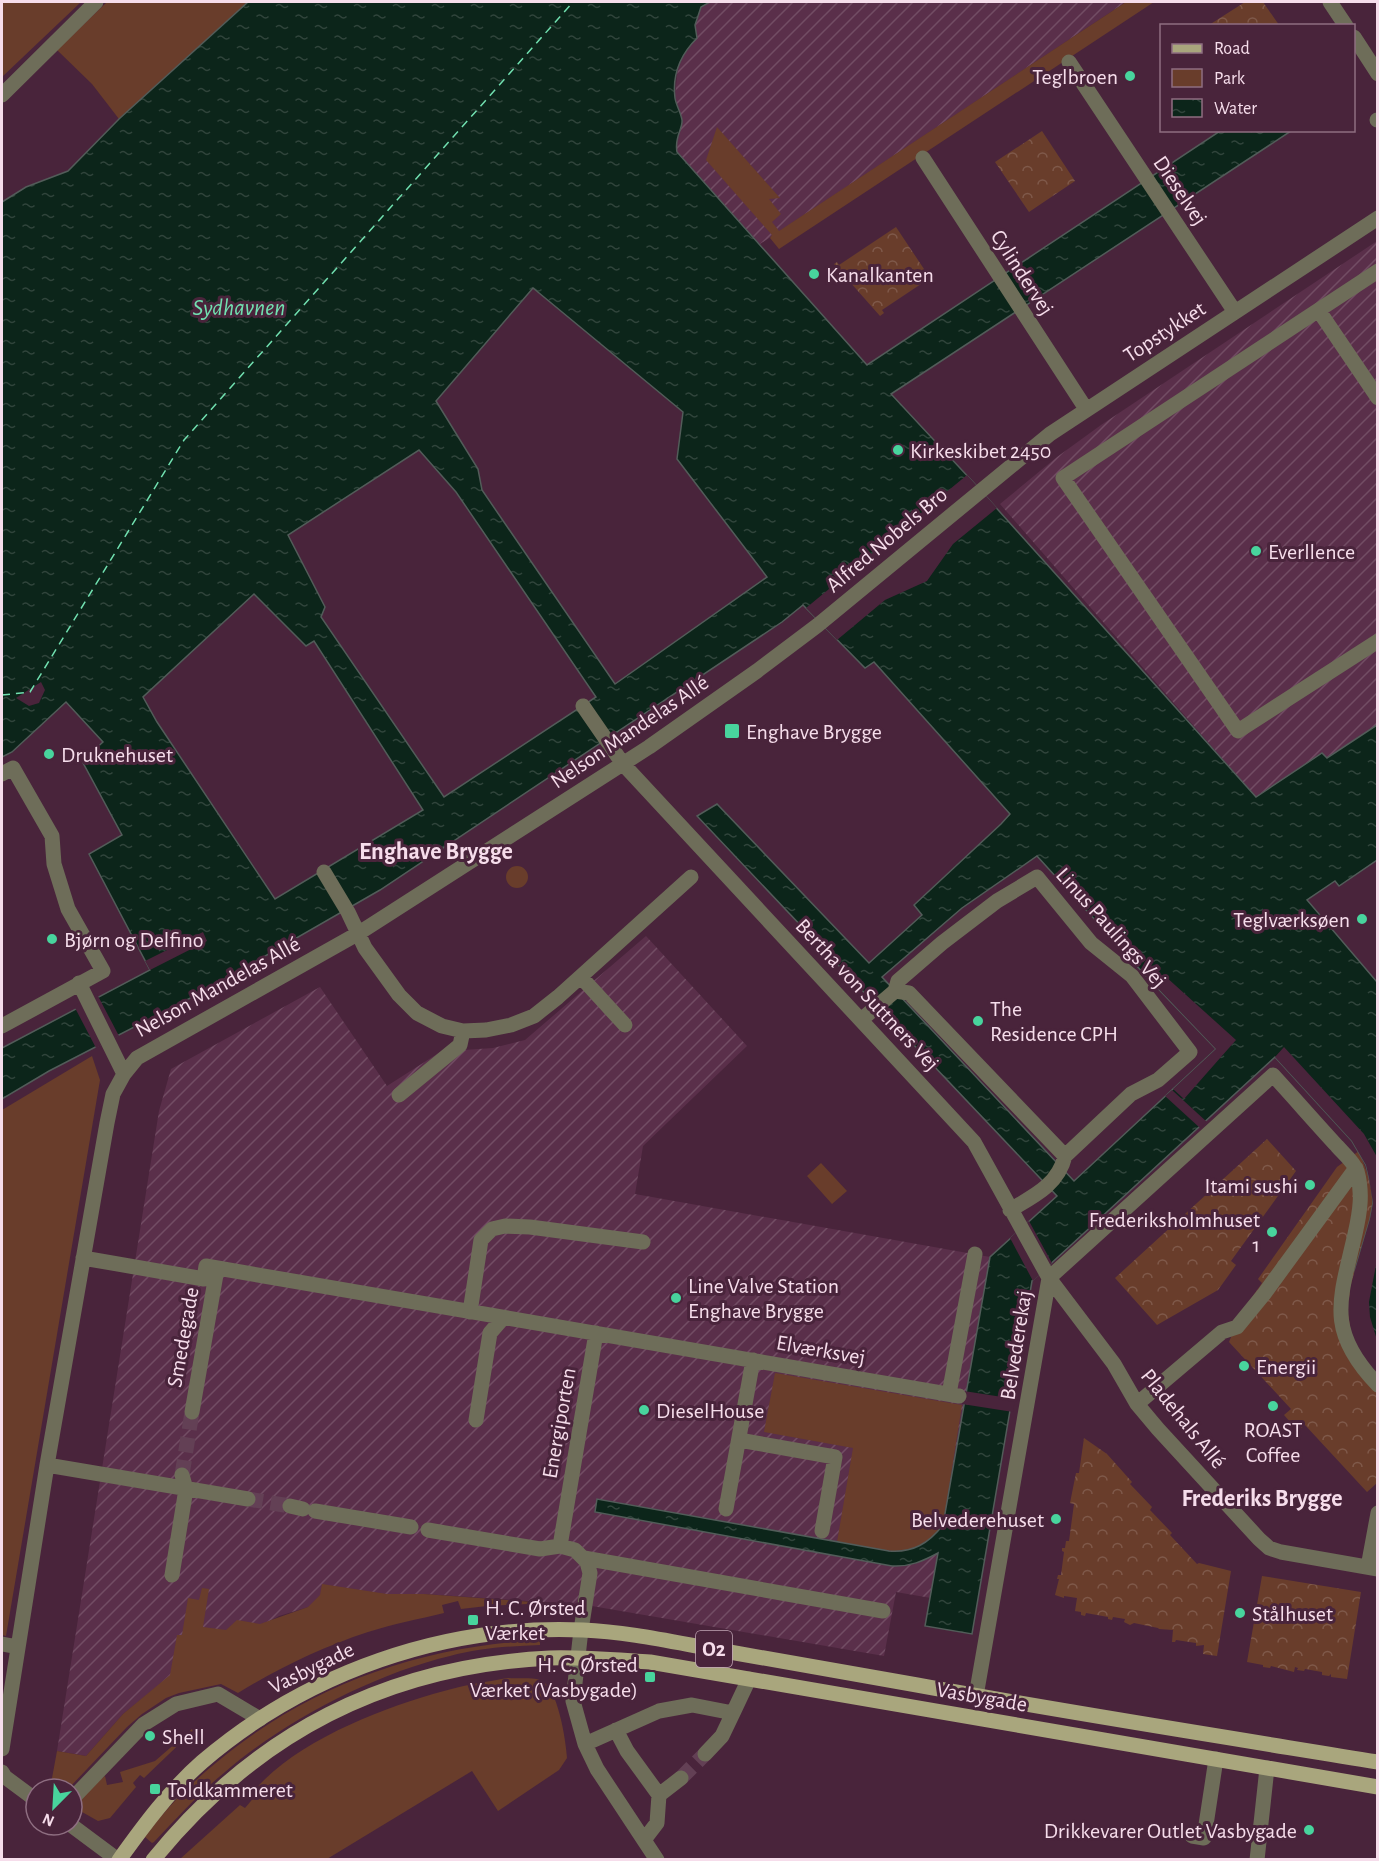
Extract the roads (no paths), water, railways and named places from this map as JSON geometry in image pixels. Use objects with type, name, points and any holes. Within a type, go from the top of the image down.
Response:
[{"type":"main road","name":"Vasbygade","points":[[118,1860],[151,1816],[201,1763],[260,1719],[311,1688],[366,1665],[424,1646],[486,1634],[581,1630],[657,1639],[977,1689],[1377,1762]]},
{"type":"main road","name":"Vasbygade","points":[[153,1860],[178,1829],[220,1788],[258,1757],[302,1728],[342,1707],[389,1688],[444,1671],[551,1658],[650,1662],[1377,1787]]},
{"type":"street","points":[[2,95],[96,2]]},
{"type":"street","points":[[1330,2],[1345,24]]},
{"type":"street","points":[[1355,40],[1377,74]]},
{"type":"street","name":"Dieselvej","points":[[1069,62],[1235,312]]},
{"type":"street","name":"Cylindervej","points":[[923,158],[1086,409]]},
{"type":"street","name":"Topstykket","points":[[981,490],[1031,448],[1086,409],[1377,218]]},
{"type":"street","points":[[1377,271],[1063,478],[1238,731],[1377,641]]},
{"type":"street","points":[[1319,311],[1377,398]]},
{"type":"street","name":"Alfred Nobels Bro","points":[[820,623],[981,490]]},
{"type":"street","name":"Nelson Mandelas Allé","points":[[2,1749],[82,1258],[113,1094],[124,1074],[137,1058],[155,1046],[358,933],[488,852],[623,764],[757,671],[820,623]]},
{"type":"street","name":"Bertha von Suttners Vej","points":[[583,706],[623,764],[974,1142],[1049,1278]]},
{"type":"street","points":[[2,1026],[103,970],[68,909],[54,864],[52,836],[8,771]]},
{"type":"street","points":[[324,872],[348,912],[365,948],[399,995],[417,1013],[442,1026],[463,1031],[486,1030],[511,1025],[534,1016],[581,977],[691,877]]},
{"type":"street","name":"Linus Paulings Vej","points":[[861,1020],[895,991],[898,981],[957,932],[996,901],[1037,877],[1091,943],[1132,976],[1190,1052],[1158,1080],[1131,1094],[1063,1162],[1047,1188],[1010,1210]]},
{"type":"street","points":[[581,977],[625,1025]]},
{"type":"street","points":[[79,983],[124,1074]]},
{"type":"street","points":[[895,991],[909,993],[1063,1162]]},
{"type":"street","points":[[399,1095],[460,1045],[463,1031]]},
{"type":"street","name":"Belvederekaj","points":[[977,1689],[1022,1406],[1049,1278],[1132,1200],[1273,1075],[1356,1168]]},
{"type":"street","points":[[1356,1168],[1361,1200],[1341,1292],[1339,1313],[1342,1332],[1350,1350],[1377,1385]]},
{"type":"street","points":[[1137,1404],[1222,1332],[1237,1327],[1264,1294],[1356,1168]]},
{"type":"street","points":[[470,1312],[482,1240],[492,1229],[505,1226],[530,1227],[643,1242]]},
{"type":"street","name":"Elværksvej","points":[[726,1509],[753,1360],[954,1395],[975,1254]]},
{"type":"street","points":[[82,1258],[204,1279],[206,1266],[753,1360]]},
{"type":"street","name":"Smedegade","points":[[192,1412],[217,1269]]},
{"type":"street","name":"Pladehals Allé","points":[[1049,1278],[1114,1364],[1137,1404],[1264,1544],[1281,1552],[1373,1568]]},
{"type":"street","points":[[476,1420],[490,1333],[502,1318]]},
{"type":"street","name":"Energiporten","points":[[560,1546],[596,1334]]},
{"type":"street","points":[[739,1440],[835,1457],[822,1531]]},
{"type":"street","points":[[47,1465],[184,1482],[248,1499]]},
{"type":"street","points":[[172,1575],[184,1482]]},
{"type":"street","points":[[303,1509],[411,1527]]},
{"type":"street","points":[[1373,1568],[1377,1514]]},
{"type":"street","points":[[428,1530],[540,1549],[560,1546],[575,1551],[587,1562],[590,1573],[573,1701],[585,1744],[597,1769],[657,1860]]},
{"type":"street","points":[[584,1558],[883,1611]]},
{"type":"street","points":[[2,1644],[18,1647]]},
{"type":"street","points":[[705,1754],[722,1736],[749,1679]]},
{"type":"street","points":[[84,1786],[144,1724],[176,1704],[218,1694],[260,1719]]},
{"type":"street","points":[[585,1744],[659,1711],[692,1705],[733,1713]]},
{"type":"street","points":[[616,1730],[627,1751],[659,1795],[657,1823],[644,1840]]},
{"type":"street","points":[[1192,1836],[1204,1838],[1216,1759]]},
{"type":"street","points":[[1257,1860],[1267,1768]]},
{"type":"street","points":[[3,1776],[24,1791]]},
{"type":"street","points":[[659,1795],[681,1778]]},
{"type":"street","points":[[84,1835],[118,1860]]},
{"type":"water","name":"Sydhavnen","points":[[248,2],[710,2],[701,7],[695,25],[697,38],[686,51],[676,73],[675,98],[682,120],[677,152],[867,365],[1218,132],[1289,132],[891,394],[1256,797],[1322,753],[1327,758],[1377,725],[1377,860],[1339,886],[1335,881],[1307,900],[1377,982],[1377,1374],[1355,1270],[1373,1203],[1366,1165],[1352,1141],[1275,1057],[1032,1281],[972,1634],[925,1626],[938,1553],[916,1563],[892,1566],[595,1512],[597,1499],[889,1551],[906,1550],[926,1542],[943,1525],[990,1257],[1057,1196],[697,816],[717,804],[869,963],[922,915],[914,905],[1010,814],[874,662],[865,668],[803,605],[782,622],[380,890],[204,991],[49,1071],[2,1099],[2,1048],[150,970],[89,854],[122,835],[82,761],[103,742],[66,702],[12,752],[2,757],[2,202],[26,187],[68,171],[119,119]],"holes":[[[533,288],[683,412],[677,459],[767,577],[615,684],[482,490],[478,469],[436,401]],[[419,450],[456,492],[596,697],[444,797],[321,617],[325,607],[288,535]],[[254,594],[306,646],[314,641],[423,810],[275,899],[157,722],[143,697]],[[1037,856],[1216,1049],[1074,1181],[882,977],[962,908]]]},
{"type":"tunnel","points":[[182,1475],[192,1412]]},
{"type":"tunnel","points":[[248,1499],[290,1506]]},
{"type":"tunnel","points":[[681,1778],[705,1754]]},
{"type":"place","name":"Teglbroen","points":[[1130,76]]},
{"type":"place","name":"Kanalkanten","points":[[814,274]]},
{"type":"place","name":"Kirkeskibet 2450","points":[[898,450]]},
{"type":"place","name":"Everllence","points":[[1256,551]]},
{"type":"place","name":"Enghave Brygge","points":[[732,731]]},
{"type":"place","name":"Druknehuset","points":[[49,754]]},
{"type":"place","name":"Teglværksøen","points":[[1362,919]]},
{"type":"place","name":"Bjørn og Delfino","points":[[52,939]]},
{"type":"place","name":"The Residence CPH","points":[[978,1021]]},
{"type":"place","name":"Itami sushi","points":[[1310,1185]]},
{"type":"place","name":"Frederiksholmhuset 1","points":[[1272,1232]]},
{"type":"place","name":"Line Valve Station Enghave Brygge","points":[[676,1298]]},
{"type":"place","name":"Energii","points":[[1244,1366]]},
{"type":"place","name":"ROAST Coffee","points":[[1273,1406]]},
{"type":"place","name":"DieselHouse","points":[[644,1410]]},
{"type":"place","name":"Belvederehuset","points":[[1056,1519]]},
{"type":"place","name":"Stålhuset","points":[[1240,1613]]},
{"type":"place","name":"H. C. Ørsted Værket","points":[[473,1620]]},
{"type":"place","name":"H. C. Ørsted Værket (Vasbygade)","points":[[650,1677]]},
{"type":"place","name":"Shell","points":[[150,1736]]},
{"type":"place","name":"Toldkammeret","points":[[155,1789]]},
{"type":"place","name":"Drikkevarer Outlet Vasbygade","points":[[1309,1830]]},
{"type":"district","name":"Enghave Brygge","points":[[436,851]]},
{"type":"district","name":"Frederiks Brygge","points":[[1262,1498]]}]
